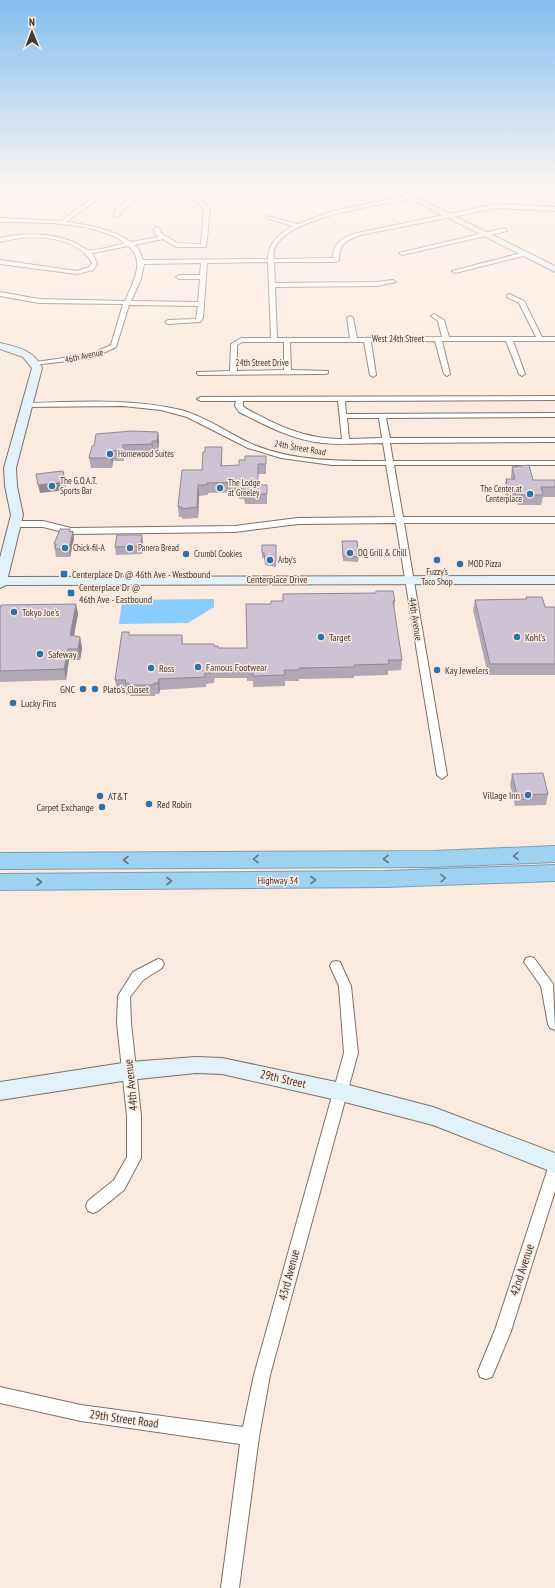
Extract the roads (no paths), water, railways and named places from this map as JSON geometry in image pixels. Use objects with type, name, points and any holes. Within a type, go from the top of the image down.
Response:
[{"type":"highway","name":"Highway 34","points":[[0,861],[426,859],[555,854]]},
{"type":"highway","name":"Highway 34","points":[[0,882],[385,879],[555,873]]},
{"type":"street","points":[[0,262],[37,266],[61,272],[77,272],[90,269],[95,265],[94,260]]},
{"type":"street","points":[[141,262],[201,260]]},
{"type":"street","points":[[168,322],[198,321],[201,304],[204,260]]},
{"type":"street","points":[[271,260],[274,340]]},
{"type":"street","points":[[455,271],[500,260]]},
{"type":"street","points":[[539,260],[554,267]]},
{"type":"street","name":"46th Avenue","points":[[36,364],[93,356],[107,351],[116,342],[126,304],[140,272],[141,262]]},
{"type":"street","points":[[179,277],[202,276]]},
{"type":"street","points":[[273,285],[377,284],[393,282]]},
{"type":"street","points":[[0,294],[33,300],[126,304],[201,304]]},
{"type":"street","points":[[509,296],[522,302],[540,339]]},
{"type":"street","points":[[434,316],[441,320],[447,374]]},
{"type":"street","points":[[350,318],[354,339]]},
{"type":"street","points":[[367,339],[373,375]]},
{"type":"street","points":[[509,339],[522,374]]},
{"type":"street","name":"West 24th Street","points":[[233,372],[234,344],[241,340],[555,339]]},
{"type":"street","points":[[287,340],[288,372]]},
{"type":"street","points":[[0,346],[23,354],[36,364],[37,368],[10,468],[11,486],[17,509],[16,524],[0,584]]},
{"type":"street","name":"24th Street Drive","points":[[199,373],[326,372]]},
{"type":"street","points":[[201,400],[555,398]]},
{"type":"street","points":[[240,399],[239,406],[242,410],[286,433],[310,440],[346,442],[555,440]]},
{"type":"street","points":[[341,399],[346,442]]},
{"type":"street","name":"24th Street Road","points":[[27,405],[124,404],[161,408],[208,422],[251,446],[287,457],[332,463],[555,463]]},
{"type":"street","points":[[343,416],[555,415]]},
{"type":"street","name":"44th Avenue","points":[[382,416],[442,774]]},
{"type":"street","points":[[16,524],[43,524],[71,531],[235,529],[298,521],[555,520]]},
{"type":"street","name":"Centerplace Drive","points":[[0,584],[410,584],[555,580]]},
{"type":"street","name":"Centerplace Drive","points":[[410,584],[555,588]]},
{"type":"street","points":[[530,962],[547,984],[555,1024]]},
{"type":"street","name":"44th Avenue","points":[[93,1206],[119,1185],[134,1158],[134,1116],[124,1023],[124,996],[138,976],[158,964]]},
{"type":"street","name":"43rd Avenue","points":[[230,1588],[250,1437],[262,1375],[351,1053],[345,986],[336,966]]},
{"type":"street","name":"29th Street","points":[[0,1091],[129,1071],[196,1065],[222,1066],[341,1092],[433,1116],[507,1142],[555,1163]]},
{"type":"street","name":"42nd Avenue","points":[[486,1371],[503,1331],[555,1168]]},
{"type":"street","name":"29th Street Road","points":[[0,1395],[81,1413],[250,1437]]},
{"type":"water","points":[[214,599],[214,607],[188,623],[119,624],[122,600]]},
{"type":"place","name":"Homewood Suites","points":[[110,454]]},
{"type":"place","name":"The G.O.A.T. Sports Bar","points":[[52,486]]},
{"type":"place","name":"The Lodge at Greeley","points":[[220,488]]},
{"type":"place","name":"The Center at Centerplace","points":[[530,494]]},
{"type":"place","name":"Chick-fil-A","points":[[65,548]]},
{"type":"place","name":"Panera Bread","points":[[130,548]]},
{"type":"place","name":"DQ Grill & Chill","points":[[350,553]]},
{"type":"place","name":"Crumbl Cookies","points":[[186,554]]},
{"type":"place","name":"Arby's","points":[[270,560]]},
{"type":"place","name":"Fuzzy's Taco Shop","points":[[437,560]]},
{"type":"place","name":"MOD Pizza","points":[[460,564]]},
{"type":"place","name":"Centerplace Dr @ 46th Ave - Westbound","points":[[64,574]]},
{"type":"place","name":"Centerplace Dr @ 46th Ave - Eastbound","points":[[71,593]]},
{"type":"place","name":"Tokyo Joe's","points":[[14,612]]},
{"type":"place","name":"Target","points":[[321,637]]},
{"type":"place","name":"Kohl's","points":[[517,637]]},
{"type":"place","name":"Safeway","points":[[40,654]]},
{"type":"place","name":"Famous Footwear","points":[[198,667]]},
{"type":"place","name":"Ross","points":[[151,668]]},
{"type":"place","name":"Kay Jewelers","points":[[437,670]]},
{"type":"place","name":"GNC","points":[[83,689]]},
{"type":"place","name":"Plato's Closet","points":[[95,689]]},
{"type":"place","name":"Lucky Fins","points":[[13,703]]},
{"type":"place","name":"Village Inn","points":[[528,795]]},
{"type":"place","name":"AT&T","points":[[100,796]]},
{"type":"place","name":"Red Robin","points":[[149,804]]},
{"type":"place","name":"Carpet Exchange","points":[[102,807]]}]
